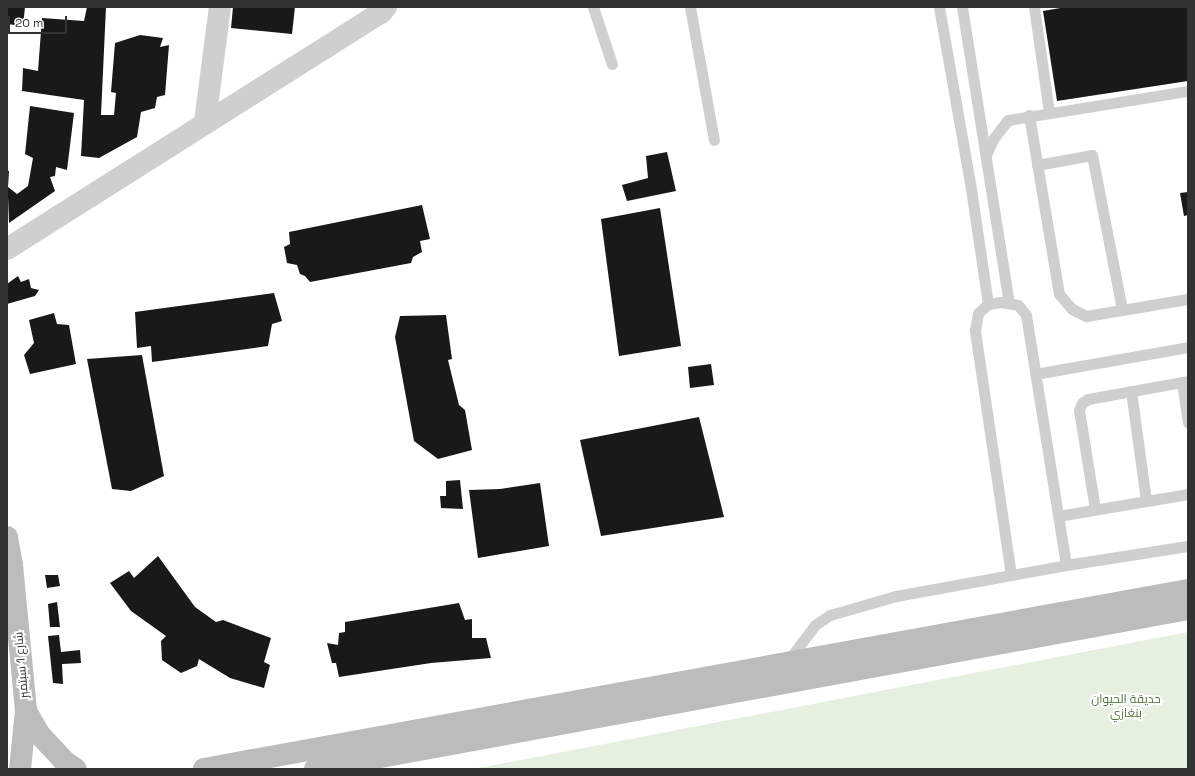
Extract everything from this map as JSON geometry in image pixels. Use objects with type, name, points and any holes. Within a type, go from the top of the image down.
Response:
[{"type":"main road","name":"شارع 1 سبتمبر","points":[[7,537],[12,565],[26,711],[20,769]]},
{"type":"main road","points":[[315,769],[416,741],[786,665],[1188,590]]},
{"type":"main road","points":[[204,769],[416,741],[1188,608]]},
{"type":"main road","points":[[26,711],[40,735],[64,761],[76,769]]},
{"type":"street","points":[[205,122],[220,7]]},
{"type":"street","points":[[7,249],[205,122],[381,13],[386,7]]},
{"type":"lane","points":[[593,7],[612,64]]},
{"type":"lane","points":[[690,7],[714,140]]},
{"type":"lane","points":[[939,7],[971,189],[988,304]]},
{"type":"lane","points":[[962,7],[1009,303]]},
{"type":"lane","points":[[1034,7],[1049,112]]},
{"type":"lane","points":[[986,155],[993,139],[1008,120],[1029,115],[1188,91]]},
{"type":"lane","points":[[1029,115],[1059,294],[1072,309],[1086,316],[1188,299]]},
{"type":"lane","points":[[1037,165],[1092,155],[1122,310]]},
{"type":"lane","points":[[1011,575],[975,330],[978,314],[988,304],[1009,303],[1018,305],[1026,315],[1066,565]]},
{"type":"lane","points":[[1036,374],[1188,347]]},
{"type":"lane","points":[[1095,509],[1079,410],[1088,399],[1185,382],[1188,423]]},
{"type":"lane","points":[[1131,391],[1146,501]]},
{"type":"lane","points":[[1058,516],[1188,494]]},
{"type":"lane","points":[[786,665],[815,625],[830,615],[896,596],[1066,565],[1188,546]]},
{"type":"green space","name":"حديقة الحيوان بنغازي","points":[[1188,632],[1188,769],[474,769]]},
{"type":"building","points":[[7,7],[25,7],[23,26],[7,24]]},
{"type":"building","points":[[87,7],[106,7],[101,115],[114,115],[116,93],[111,92],[115,43],[140,35],[163,38],[160,47],[169,45],[165,95],[157,97],[155,108],[141,112],[137,137],[99,158],[81,156],[84,100],[22,91],[23,68],[38,71],[42,18],[84,21]]},
{"type":"building","points":[[233,7],[295,7],[292,34],[231,28]]},
{"type":"building","points":[[1066,7],[1188,7],[1188,81],[1057,101],[1043,11]]},
{"type":"building","points":[[30,106],[74,113],[67,170],[56,167],[55,176],[50,177],[55,191],[9,223],[7,171],[9,171],[8,187],[17,194],[28,186],[33,158],[25,154]]},
{"type":"building","points":[[667,152],[676,191],[627,201],[622,185],[648,178],[646,156]]},
{"type":"building","points":[[1188,192],[1188,215],[1184,216],[1180,193]]},
{"type":"building","points":[[422,205],[430,239],[420,241],[422,252],[413,257],[411,263],[310,282],[305,276],[300,274],[297,265],[287,263],[284,247],[290,244],[289,232]]},
{"type":"building","points":[[660,208],[681,346],[619,356],[601,219]]},
{"type":"building","points":[[18,276],[21,282],[29,279],[31,288],[39,290],[35,296],[7,304],[7,284]]},
{"type":"building","points":[[274,293],[282,321],[272,324],[268,346],[152,362],[151,346],[137,348],[135,312]]},
{"type":"building","points":[[54,313],[57,324],[69,325],[76,364],[30,374],[24,355],[34,343],[29,320]]},
{"type":"building","points":[[446,315],[452,359],[448,360],[459,405],[465,410],[472,450],[438,459],[414,441],[395,337],[400,316]]},
{"type":"building","points":[[142,355],[164,476],[131,491],[112,489],[87,359]]},
{"type":"building","points":[[711,364],[714,385],[690,388],[688,367]]},
{"type":"building","points":[[699,417],[724,517],[601,536],[580,440]]},
{"type":"building","points":[[460,480],[463,509],[441,508],[440,496],[446,496],[446,481]]},
{"type":"building","points":[[540,483],[549,546],[478,558],[469,490],[500,489]]},
{"type":"building","points":[[158,556],[195,607],[216,622],[223,620],[271,638],[264,662],[270,665],[264,688],[230,678],[199,659],[197,666],[181,673],[162,660],[161,641],[166,636],[131,611],[110,583],[129,571],[134,578]]},
{"type":"building","points":[[45,575],[58,575],[60,586],[47,588]]},
{"type":"building","points":[[57,602],[60,627],[50,627],[48,604]]},
{"type":"building","points":[[459,603],[465,620],[472,619],[472,638],[486,638],[491,658],[431,663],[339,677],[336,663],[332,663],[327,643],[338,645],[339,633],[345,632],[345,622]]},
{"type":"building","points":[[59,635],[61,652],[80,650],[81,663],[62,664],[63,684],[53,683],[48,636]]}]
